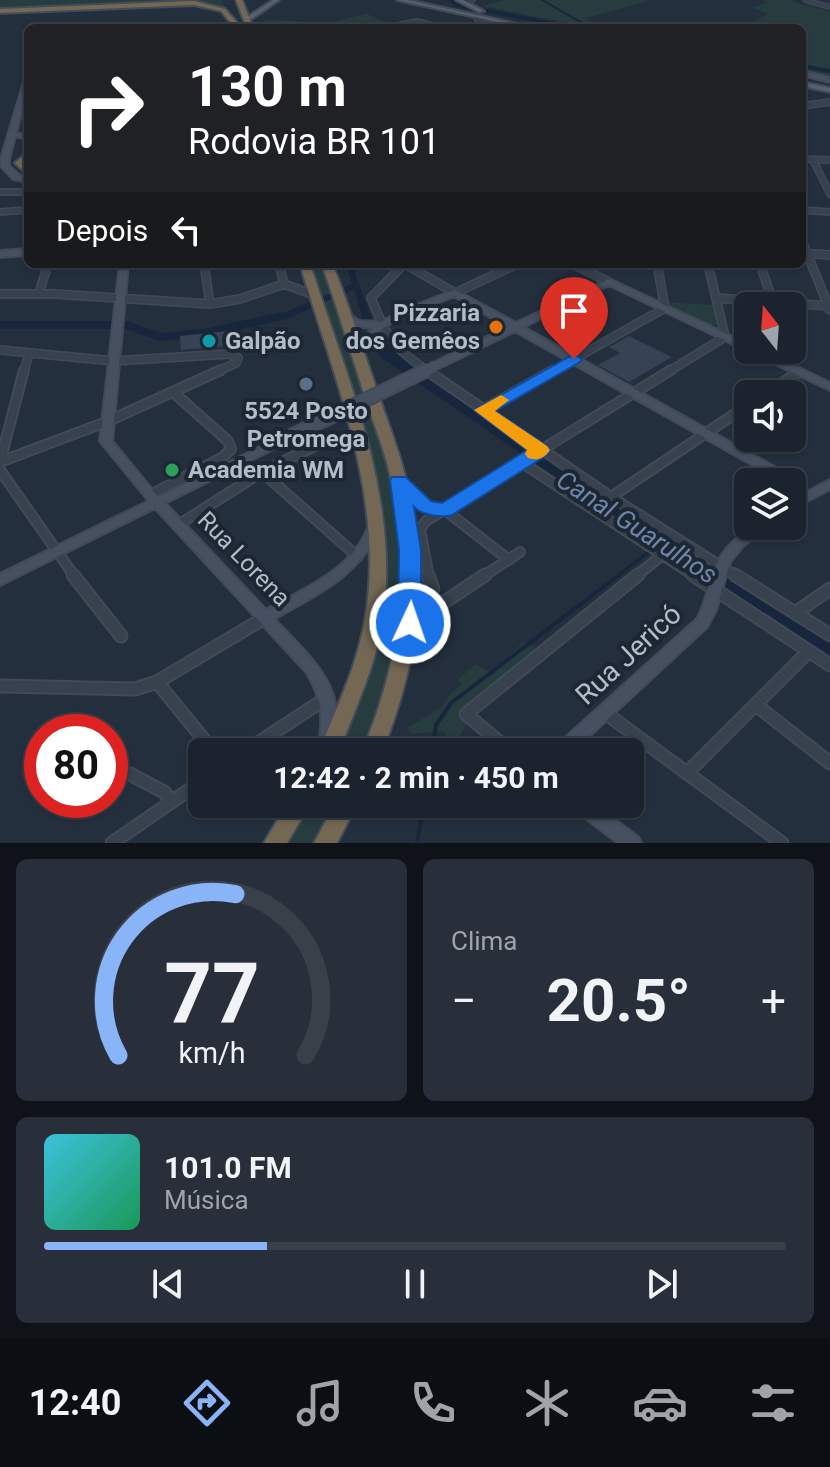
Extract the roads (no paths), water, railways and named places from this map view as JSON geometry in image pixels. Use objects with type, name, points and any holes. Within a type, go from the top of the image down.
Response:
[{"type":"highway","points":[[61,0],[133,0]]},
{"type":"highway","points":[[239,0],[249,24]]},
{"type":"highway","points":[[227,1],[237,24]]},
{"type":"highway","points":[[0,11],[194,3],[223,10],[235,24]]},
{"type":"highway","points":[[306,268],[339,365],[357,439],[376,519],[379,568],[374,619],[355,685],[332,738]]},
{"type":"highway","points":[[328,268],[399,481],[410,550],[411,615],[407,645],[377,738]]},
{"type":"highway","points":[[275,843],[290,818]]},
{"type":"highway","points":[[325,843],[338,818]]},
{"type":"main road","points":[[248,19],[276,0]]},
{"type":"main road","points":[[268,4],[285,0]]},
{"type":"main road","points":[[400,0],[515,24]]},
{"type":"main road","points":[[416,0],[532,24]]},
{"type":"main road","points":[[467,3],[499,17]]},
{"type":"main road","points":[[806,74],[830,80]]},
{"type":"main road","points":[[806,85],[830,89]]},
{"type":"main road","points":[[24,94],[13,134],[4,150],[5,166],[16,177],[24,179]]},
{"type":"main road","points":[[17,121],[24,120]]},
{"type":"main road","points":[[13,134],[24,136]]},
{"type":"main road","points":[[0,254],[24,252]]},
{"type":"main road","name":"Rua Lorena","points":[[124,268],[106,441],[111,451],[153,499],[312,669],[328,697]]},
{"type":"main road","points":[[0,580],[153,499],[291,436],[609,282],[734,341]]},
{"type":"main road","points":[[359,353],[362,342],[375,327],[455,293],[767,468]]},
{"type":"main road","points":[[345,315],[357,324],[375,327]]},
{"type":"main road","points":[[781,364],[830,387]]},
{"type":"main road","points":[[806,496],[830,484]]},
{"type":"main road","points":[[806,491],[810,493]]},
{"type":"main road","points":[[266,617],[341,571],[358,557],[373,532],[376,519]]},
{"type":"main road","name":"Rua Jericó","points":[[576,738],[702,623],[711,610],[729,553],[744,540]]},
{"type":"main road","points":[[328,697],[332,714],[328,738]]},
{"type":"main road","points":[[599,818],[632,843]]},
{"type":"street","points":[[808,1],[830,7]]},
{"type":"street","points":[[476,16],[477,20],[490,24]]},
{"type":"street","points":[[403,24],[420,21],[430,24]]},
{"type":"street","points":[[806,105],[830,102]]},
{"type":"street","points":[[806,159],[830,160]]},
{"type":"street","points":[[813,160],[830,194]]},
{"type":"street","points":[[0,192],[24,192]]},
{"type":"street","points":[[0,212],[24,210]]},
{"type":"street","points":[[806,210],[830,212]]},
{"type":"street","points":[[806,254],[830,255]]},
{"type":"street","points":[[806,258],[829,308],[806,306]]},
{"type":"street","points":[[39,293],[47,268]]},
{"type":"street","points":[[205,268],[210,304]]},
{"type":"street","points":[[280,268],[284,284]]},
{"type":"street","points":[[401,268],[371,298],[375,327],[400,352],[611,497],[719,578],[808,652],[830,665]]},
{"type":"street","points":[[412,268],[455,293],[508,268]]},
{"type":"street","points":[[581,268],[609,282]]},
{"type":"street","points":[[483,410],[665,308],[658,268]]},
{"type":"street","points":[[433,589],[425,565],[420,529],[426,521],[725,337],[709,268]]},
{"type":"street","points":[[761,268],[769,292]]},
{"type":"street","points":[[0,294],[39,293],[210,304],[240,299],[284,284],[314,295]]},
{"type":"street","points":[[716,298],[734,300]]},
{"type":"street","points":[[0,350],[113,361],[238,355],[236,363],[173,392],[106,422],[0,462]]},
{"type":"street","points":[[0,462],[29,353]]},
{"type":"street","points":[[782,380],[794,370],[791,364]]},
{"type":"street","points":[[153,499],[223,457],[231,449],[228,441],[173,392]]},
{"type":"street","points":[[611,497],[734,414]]},
{"type":"street","points":[[178,525],[262,472],[317,445],[357,439]]},
{"type":"street","points":[[523,461],[661,556],[719,578],[795,613],[830,635]]},
{"type":"street","points":[[0,470],[55,552],[121,636]]},
{"type":"street","points":[[262,472],[358,557]]},
{"type":"street","points":[[399,481],[425,506],[445,510],[509,560]]},
{"type":"street","points":[[446,601],[520,552]]},
{"type":"street","points":[[494,738],[466,714],[661,556]]},
{"type":"street","points":[[795,613],[830,589]]},
{"type":"street","points":[[0,686],[135,689],[157,682],[266,617]]},
{"type":"street","points":[[687,773],[808,652]]},
{"type":"street","points":[[157,682],[203,738]]},
{"type":"street","points":[[265,738],[328,697]]},
{"type":"street","points":[[756,705],[830,763]]},
{"type":"street","points":[[604,712],[782,843]]},
{"type":"street","points":[[130,774],[164,792],[172,802]]},
{"type":"street","points":[[112,843],[188,791]]},
{"type":"water","points":[[350,268],[358,268],[355,274],[373,322],[364,323],[354,289],[291,317],[262,323],[262,319],[352,284],[348,272]]},
{"type":"water","name":"Canal Guarulhos","points":[[378,336],[432,382],[830,642],[830,656],[529,459],[382,358],[366,339]]},
{"type":"waterway","points":[[450,0],[459,6],[560,24]]},
{"type":"waterway","points":[[542,0],[584,24]]},
{"type":"waterway","points":[[806,67],[830,71]]},
{"type":"waterway","points":[[0,325],[128,325],[159,337],[204,333],[282,316]]},
{"type":"waterway","points":[[616,577],[650,551]]},
{"type":"waterway","points":[[434,738],[436,725],[451,703],[619,575]]},
{"type":"waterway","points":[[417,843],[421,818]]},
{"type":"place","name":"Pizzaria dos Gemêos","points":[[496,327]]},
{"type":"place","name":"Galpão","points":[[209,341]]},
{"type":"place","name":"5524 Posto Petromega","points":[[306,384]]},
{"type":"place","name":"Academia WM","points":[[172,470]]}]
